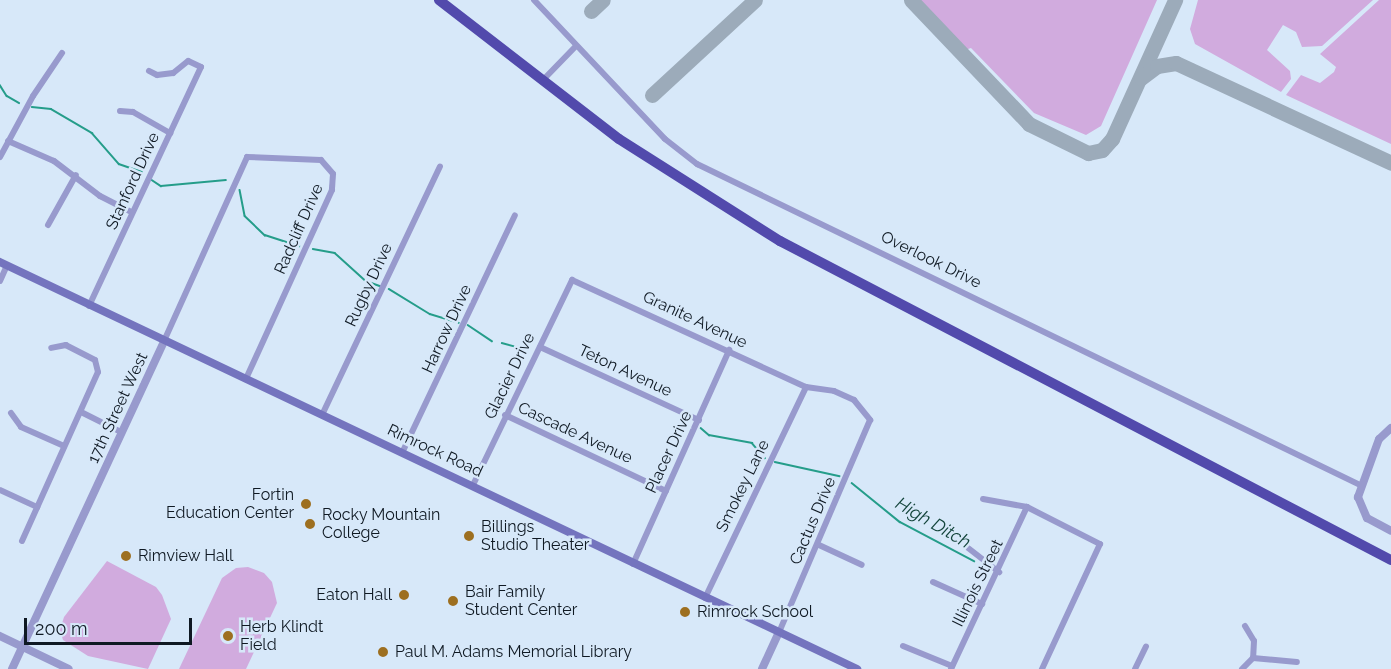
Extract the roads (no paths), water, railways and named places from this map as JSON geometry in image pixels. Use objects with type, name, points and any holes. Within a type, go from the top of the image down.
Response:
[{"type":"highway","points":[[439,0],[619,139],[780,241],[1320,525],[1391,560]]},
{"type":"highway","points":[[1320,525],[1391,555]]},
{"type":"main road","name":"Rimrock Road","points":[[4,263],[90,306],[473,485],[633,564],[857,669]]},
{"type":"street","name":"Overlook Drive","points":[[534,0],[665,139],[697,164],[1360,485]]},
{"type":"street","points":[[543,80],[576,46]]},
{"type":"street","points":[[0,157],[62,53]]},
{"type":"street","name":"Stanford Drive","points":[[90,306],[201,67],[188,61],[169,74],[149,71]]},
{"type":"street","points":[[120,111],[133,112],[170,133]]},
{"type":"street","points":[[8,141],[76,175],[100,195],[132,212]]},
{"type":"street","name":"17th Street West","points":[[12,669],[247,157]]},
{"type":"street","name":"Radcliff Drive","points":[[246,379],[334,181],[332,170],[321,160],[247,157]]},
{"type":"street","name":"Rugby Drive","points":[[322,415],[440,167]]},
{"type":"street","points":[[48,225],[76,175]]},
{"type":"street","name":"Harrow Drive","points":[[402,453],[515,215]]},
{"type":"street","points":[[0,281],[4,263]]},
{"type":"street","name":"Glacier Drive","points":[[473,485],[572,280]]},
{"type":"street","name":"Granite Avenue","points":[[572,280],[806,387],[834,390],[854,400],[870,420]]},
{"type":"street","points":[[22,542],[98,372],[95,360],[66,345],[51,348]]},
{"type":"street","name":"Teton Avenue","points":[[540,347],[699,420]]},
{"type":"street","name":"Placer Drive","points":[[633,564],[729,350]]},
{"type":"street","name":"Smokey Lane","points":[[705,598],[806,387]]},
{"type":"street","points":[[81,412],[121,432]]},
{"type":"street","points":[[11,413],[21,427],[64,446]]},
{"type":"street","name":"Cascade Avenue","points":[[505,415],[666,491]]},
{"type":"street","name":"Cactus Drive","points":[[779,632],[819,545],[870,420]]},
{"type":"street","points":[[1391,428],[1381,435],[1360,485],[1358,497],[1363,513],[1391,531]]},
{"type":"street","points":[[0,490],[37,507]]},
{"type":"street","points":[[983,499],[1028,507],[1100,544],[1042,669]]},
{"type":"street","name":"Illinois Street","points":[[952,668],[1028,507]]},
{"type":"street","points":[[963,544],[999,572]]},
{"type":"street","points":[[819,545],[862,565]]},
{"type":"street","points":[[933,582],[982,604]]},
{"type":"street","points":[[1242,669],[1253,658],[1254,641],[1245,626]]},
{"type":"street","points":[[762,669],[779,632]]},
{"type":"street","points":[[0,636],[69,669]]},
{"type":"street","points":[[903,646],[952,668]]},
{"type":"street","points":[[1135,669],[1146,646]]},
{"type":"street","points":[[1253,658],[1298,662]]},
{"type":"waterway","name":"High Ditch","points":[[0,85],[7,96],[19,103]]},
{"type":"waterway","name":"High Ditch","points":[[32,107],[51,109],[92,133],[119,164],[142,172]]},
{"type":"waterway","name":"High Ditch","points":[[152,180],[161,186],[226,180]]},
{"type":"waterway","name":"High Ditch","points":[[240,190],[245,216],[265,235],[299,246]]},
{"type":"waterway","name":"High Ditch","points":[[313,249],[335,253],[366,281],[380,286]]},
{"type":"waterway","name":"High Ditch","points":[[389,289],[430,314],[459,323]]},
{"type":"waterway","name":"High Ditch","points":[[468,325],[492,341]]},
{"type":"waterway","name":"High Ditch","points":[[502,343],[528,350]]},
{"type":"waterway","name":"High Ditch","points":[[701,428],[709,435],[752,443],[765,458]]},
{"type":"waterway","name":"High Ditch","points":[[775,462],[839,476]]},
{"type":"waterway","name":"High Ditch","points":[[852,483],[900,522],[974,561]]},
{"type":"place","name":"Fortin Education Center","points":[[306,504]]},
{"type":"place","name":"Rocky Mountain College","points":[[310,524]]},
{"type":"place","name":"Billings Studio Theater","points":[[469,536]]},
{"type":"place","name":"Rimview Hall","points":[[126,556]]},
{"type":"place","name":"Eaton Hall","points":[[404,595]]},
{"type":"place","name":"Bair Family Student Center","points":[[453,601]]},
{"type":"place","name":"Rimrock School","points":[[685,612]]},
{"type":"place","name":"Herb Klindt Field","points":[[228,636]]},
{"type":"place","name":"Paul M. Adams Memorial Library","points":[[383,652]]}]
